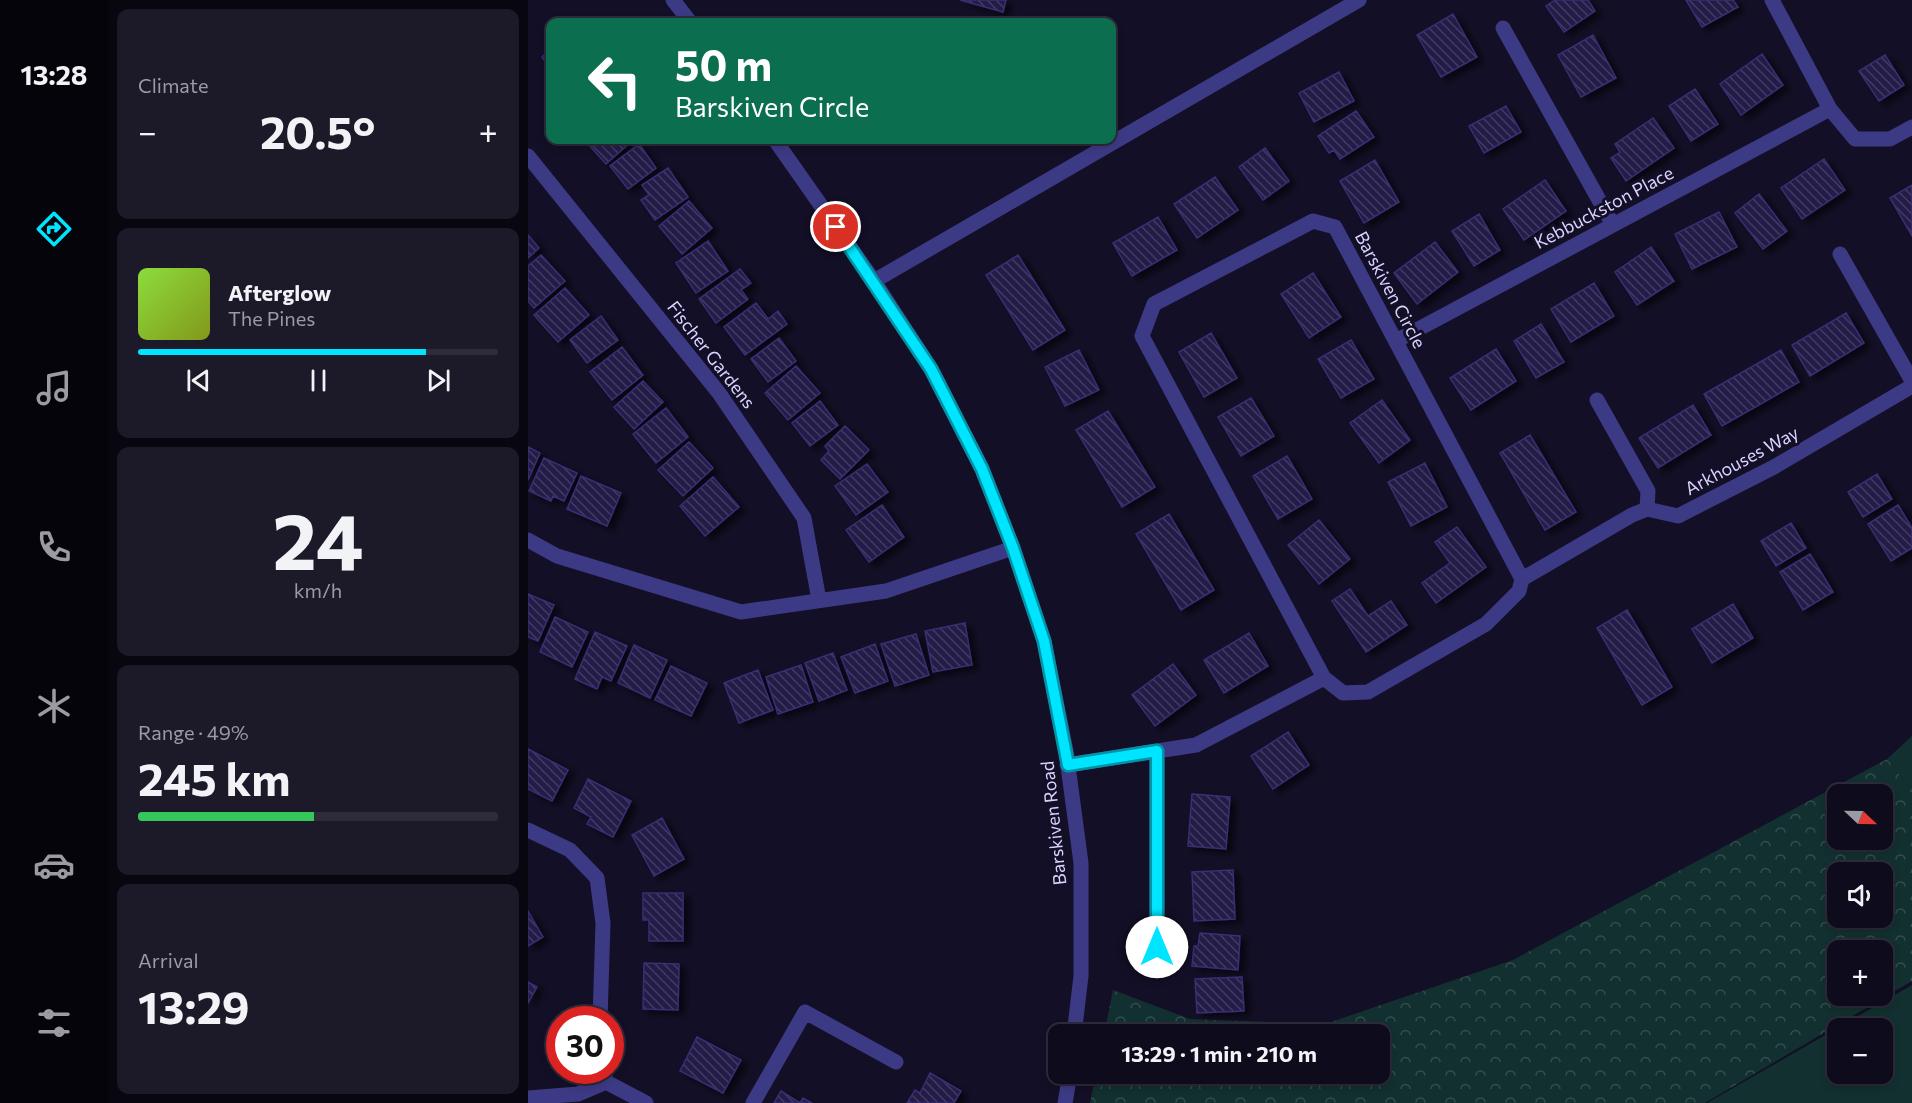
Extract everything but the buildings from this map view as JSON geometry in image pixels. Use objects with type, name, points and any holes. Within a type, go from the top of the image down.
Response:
[{"type":"street","points":[[673,0],[687,18]]},
{"type":"street","points":[[1116,141],[1359,0]]},
{"type":"street","points":[[1772,0],[1830,110],[1855,139],[1890,139],[1912,127]]},
{"type":"street","points":[[1503,28],[1613,225]]},
{"type":"street","name":"Kebbuckston Place","points":[[1396,341],[1830,110]]},
{"type":"street","name":"Barskiven Road","points":[[778,144],[874,281],[931,369],[982,469],[1013,548],[1044,641],[1068,765],[1081,863],[1081,976],[1075,1024]]},
{"type":"street","points":[[874,281],[1110,144]]},
{"type":"street","name":"Fischer Gardens","points":[[528,156],[719,393],[804,518],[819,600]]},
{"type":"street","name":"Barskiven Circle","points":[[1324,678],[1142,336],[1154,304],[1313,221],[1335,227],[1522,579]]},
{"type":"street","points":[[1840,254],[1912,384]]},
{"type":"street","name":"Arkhouses Way","points":[[1647,509],[1678,516],[1774,468],[1912,384]]},
{"type":"street","points":[[1068,765],[1196,745],[1324,678],[1343,693],[1368,692],[1486,624],[1519,591],[1522,579],[1632,515],[1647,509],[1648,491],[1597,400]]},
{"type":"street","points":[[528,540],[557,556],[741,612],[886,591],[1013,548]]},
{"type":"street","points":[[1157,751],[1157,969]]},
{"type":"street","points":[[528,830],[570,850],[597,878],[603,922],[600,1006]]},
{"type":"street","points":[[753,1103],[805,1012],[896,1062]]},
{"type":"street","points":[[528,1098],[578,1094],[593,1084]]},
{"type":"street","points":[[617,1084],[646,1103]]},
{"type":"street","points":[[1065,1103],[1068,1084]]},
{"type":"green space","points":[[1912,736],[1912,790],[1887,759]]},
{"type":"green space","points":[[1887,759],[1912,790],[1912,981],[1893,992],[1893,940],[1827,940],[1827,1006],[1870,1006],[1849,1018],[1827,1018],[1827,1031],[1705,1103],[1090,1103],[1094,1084],[1390,1084],[1390,1024],[1325,1024],[1513,960],[1827,791],[1827,850],[1893,850],[1893,784],[1840,784]]},
{"type":"green space","points":[[1912,985],[1912,1103],[1707,1103],[1827,1034],[1827,1084],[1893,1084],[1893,1018],[1855,1018],[1876,1006],[1893,1006],[1893,996]]},
{"type":"green space","points":[[1113,990],[1190,1019],[1325,1024],[1106,1024]]},
{"type":"route","points":[[836,227],[931,369],[982,469],[1013,548],[1044,641],[1068,765],[1157,751],[1157,947]]}]
